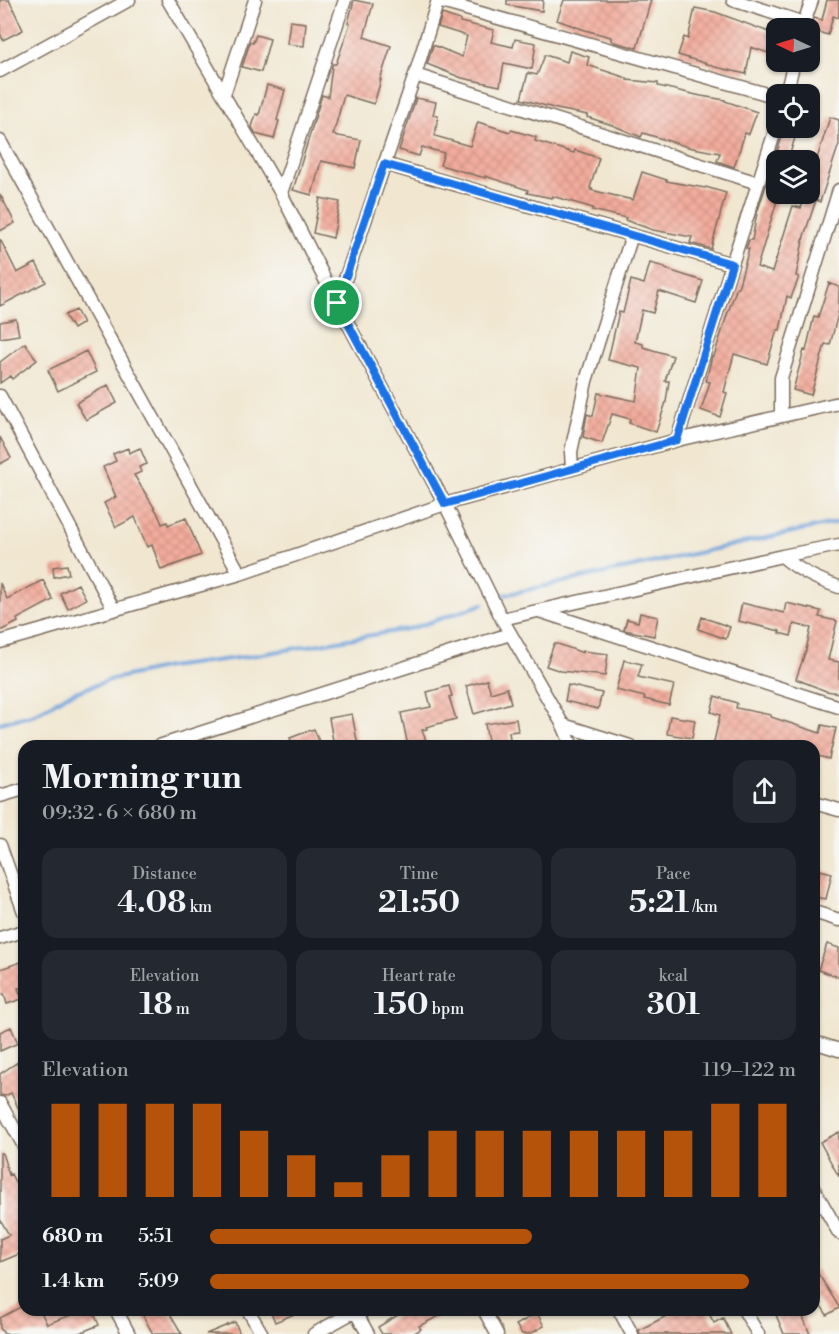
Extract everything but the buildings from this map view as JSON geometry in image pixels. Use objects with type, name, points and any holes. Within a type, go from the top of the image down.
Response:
[{"type":"street","points":[[0,71],[129,0]]},
{"type":"street","points":[[168,0],[281,193],[445,504],[502,619],[569,740]]},
{"type":"street","points":[[224,94],[255,0]]},
{"type":"street","points":[[281,193],[345,0]]},
{"type":"street","points":[[337,303],[415,75],[438,0],[766,94]]},
{"type":"street","points":[[733,0],[781,18]]},
{"type":"street","points":[[806,18],[812,0]]},
{"type":"street","points":[[415,75],[758,183]]},
{"type":"street","points":[[677,440],[773,138]]},
{"type":"street","points":[[0,141],[240,574]]},
{"type":"street","points":[[384,164],[732,264]]},
{"type":"street","points":[[781,416],[781,378],[839,190]]},
{"type":"street","points":[[572,469],[571,452],[586,381],[632,235]]},
{"type":"street","points":[[0,396],[114,610]]},
{"type":"street","points":[[0,642],[240,574],[445,504],[677,440],[839,403]]},
{"type":"street","points":[[502,619],[839,545]]},
{"type":"street","points":[[782,556],[811,576],[839,587]]},
{"type":"street","points":[[565,605],[574,622]]},
{"type":"street","points":[[538,611],[839,707]]},
{"type":"street","points":[[178,740],[510,634]]},
{"type":"street","points":[[563,725],[611,740]]},
{"type":"street","points":[[0,796],[18,791]]},
{"type":"street","points":[[820,805],[839,810]]},
{"type":"street","points":[[0,845],[18,895]]},
{"type":"street","points":[[820,914],[839,920]]},
{"type":"street","points":[[0,938],[18,933]]},
{"type":"street","points":[[820,1044],[839,1050]]},
{"type":"street","points":[[0,1103],[18,1135]]},
{"type":"street","points":[[820,1200],[839,1233]]},
{"type":"street","points":[[119,1316],[129,1334]]},
{"type":"street","points":[[252,1316],[262,1334]]},
{"type":"street","points":[[314,1334],[346,1316]]},
{"type":"street","points":[[359,1316],[368,1334]]},
{"type":"street","points":[[487,1316],[497,1334]]},
{"type":"street","points":[[622,1316],[632,1334]]},
{"type":"street","points":[[748,1316],[758,1334]]},
{"type":"waterway","points":[[504,595],[839,522]]},
{"type":"waterway","points":[[0,723],[35,714],[67,695],[113,679],[168,667],[245,657],[413,628],[483,604]]},
{"type":"route","points":[[384,164],[732,264],[677,440],[445,504],[337,303],[384,164]]}]
